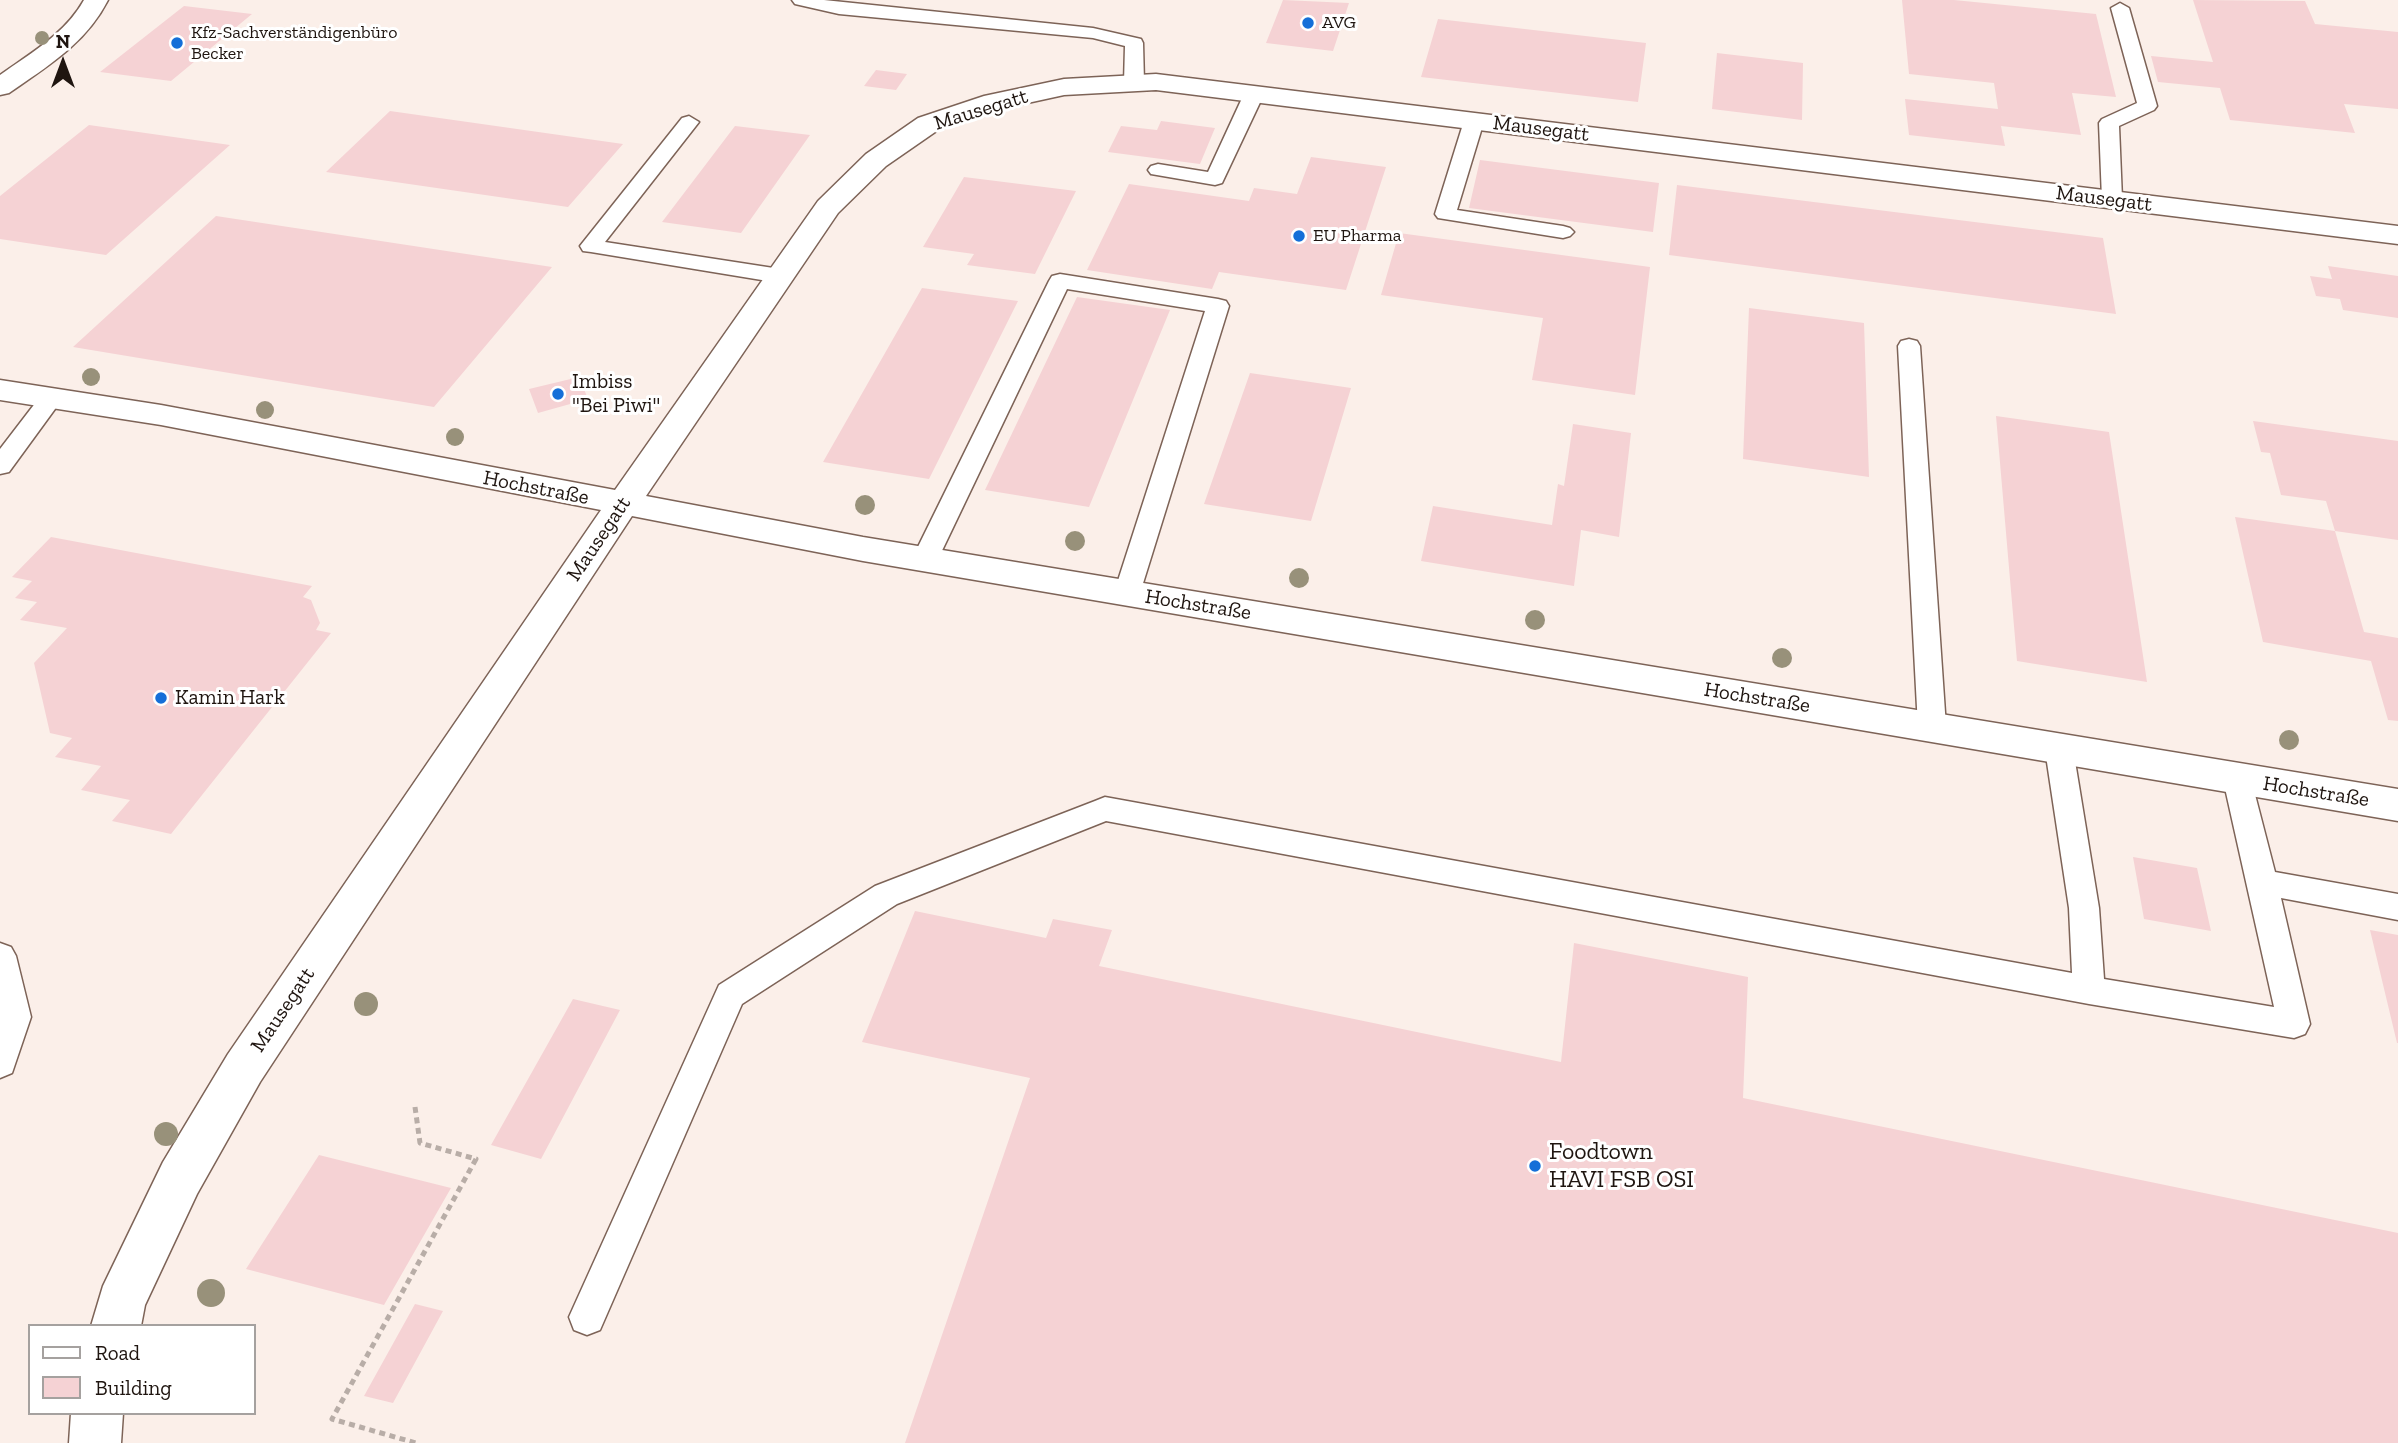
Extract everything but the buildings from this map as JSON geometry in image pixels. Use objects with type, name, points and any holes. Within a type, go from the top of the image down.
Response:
[{"type":"street","points":[[0,87],[66,38],[90,16],[96,0]]},
{"type":"street","name":"Mausegatt","points":[[116,1324],[121,1303],[180,1178],[244,1068],[622,505],[828,207],[876,160],[928,124],[993,102],[1064,87],[1156,82],[2398,235]]},
{"type":"street","name":"Hochstraße","points":[[0,390],[161,415],[622,505],[925,559],[2398,805]]},
{"type":"street","points":[[95,1443],[97,1415]]},
{"type":"lane","points":[[801,0],[839,9],[1093,33],[1134,43],[1134,83]]},
{"type":"lane","points":[[2112,200],[2109,123],[2147,106],[2120,8]]},
{"type":"lane","points":[[1158,170],[1216,178],[1254,94]]},
{"type":"lane","points":[[1474,121],[1445,214],[1563,232]]},
{"type":"lane","points":[[689,122],[591,246],[780,276]]},
{"type":"lane","points":[[925,559],[1060,281],[1218,306],[1127,593]]},
{"type":"lane","points":[[1909,346],[1932,727]]},
{"type":"lane","points":[[0,466],[51,398]]},
{"type":"lane","points":[[2059,749],[2084,908],[2089,990]]},
{"type":"lane","points":[[587,1317],[730,995],[886,895],[1105,810],[2089,990],[2294,1024],[2237,779]]},
{"type":"lane","points":[[2262,882],[2398,907]]},
{"type":"lane","points":[[0,956],[15,1017],[0,1063]]},
{"type":"path","points":[[415,1107],[420,1143],[476,1159],[332,1419],[416,1443]]},
{"type":"place","name":"AVG","points":[[1308,23]]},
{"type":"place","name":"Kfz-Sachverständigenbüro Becker","points":[[177,43]]},
{"type":"place","name":"EU Pharma","points":[[1299,236]]},
{"type":"place","name":"Imbiss \"Bei Piwi\"","points":[[558,394]]},
{"type":"place","name":"Kamin Hark","points":[[161,698]]},
{"type":"place","name":"Foodtown HAVI FSB OSI","points":[[1535,1166]]}]
